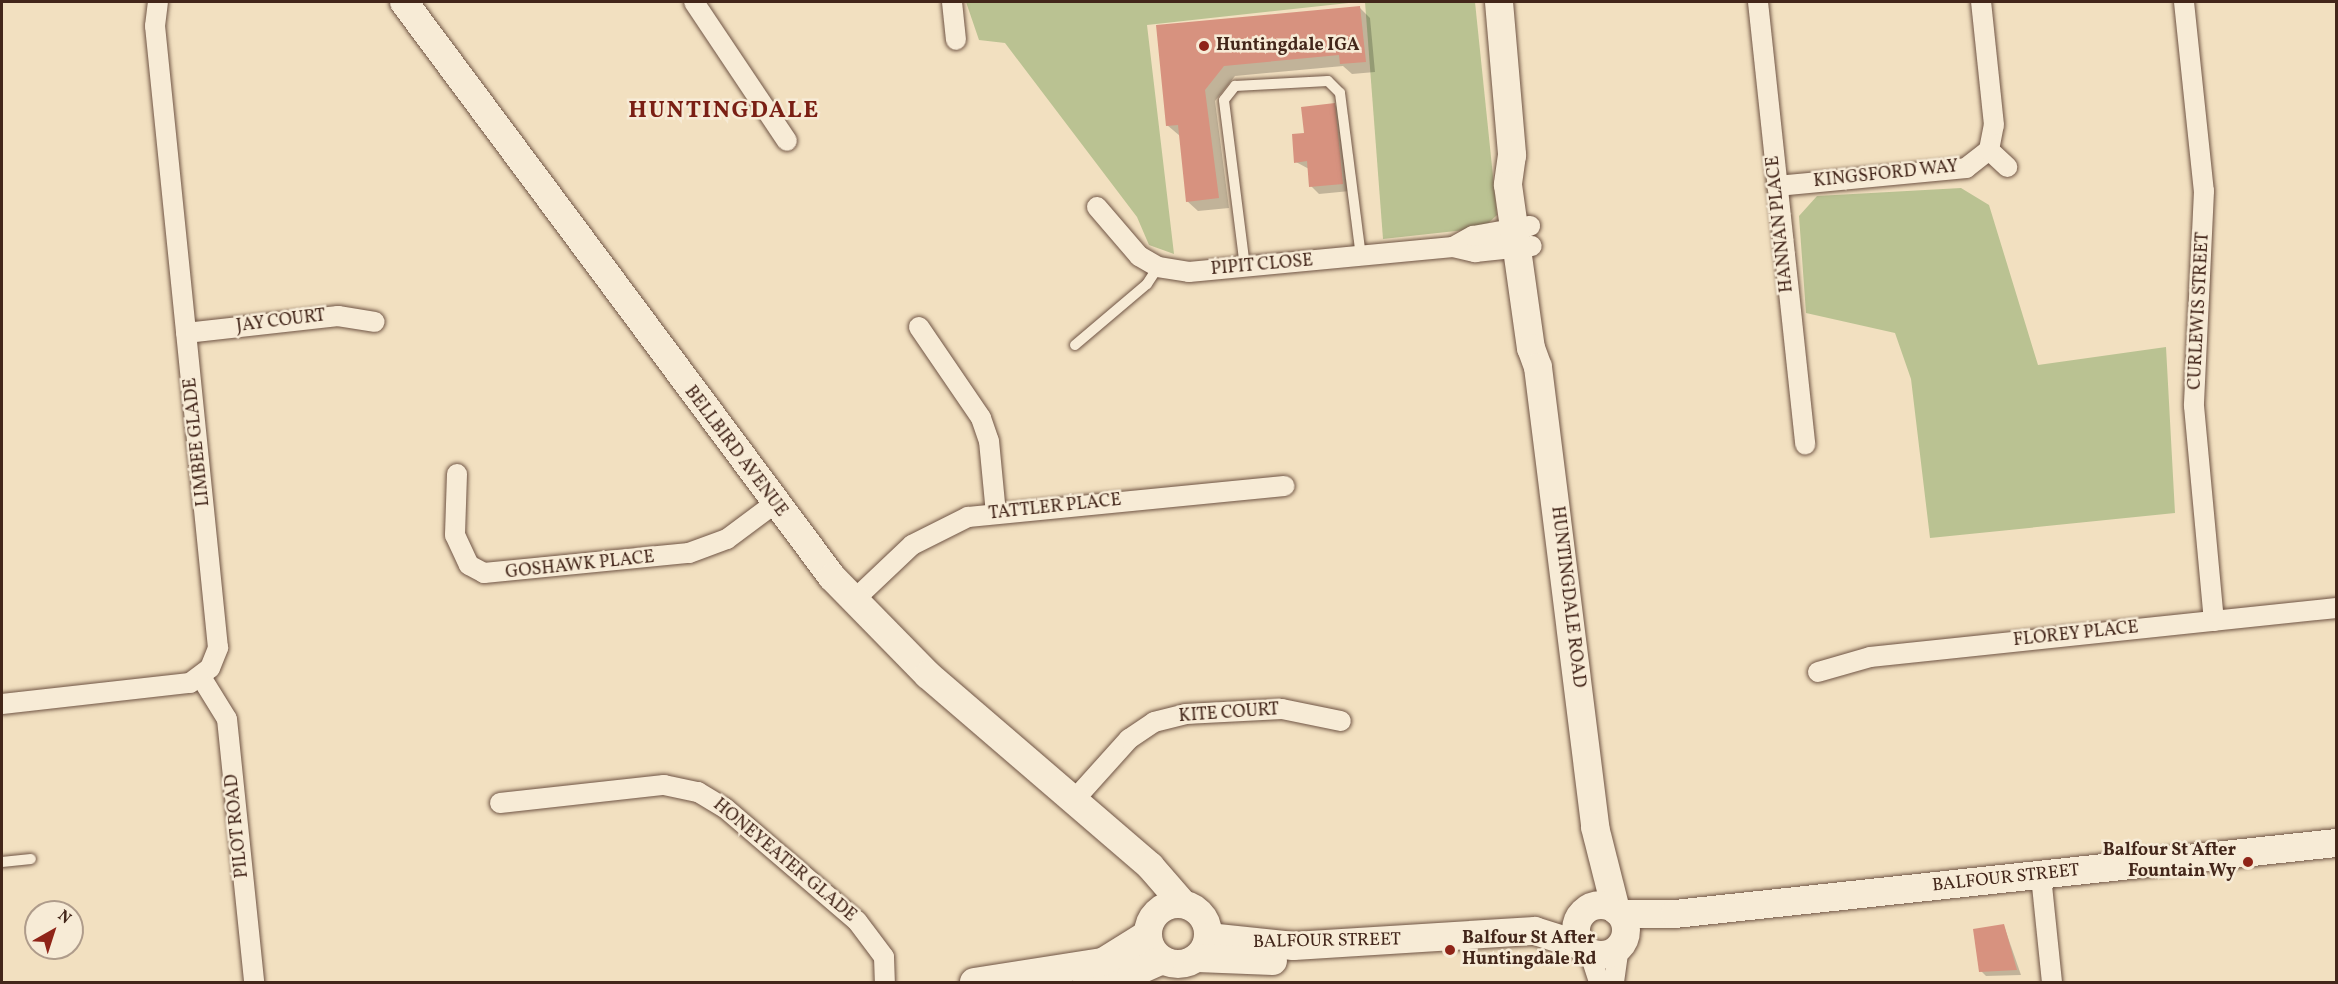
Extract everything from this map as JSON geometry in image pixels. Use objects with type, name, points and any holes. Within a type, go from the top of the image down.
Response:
[{"type":"street","name":"LIMBEE GLADE","points":[[158,2],[155,26],[219,635],[215,658],[201,676]]},
{"type":"street","name":"BELLBIRD AVENUE","points":[[404,2],[774,504],[854,600],[928,675],[1076,799],[1183,904]]},
{"type":"street","points":[[694,2],[787,141]]},
{"type":"street","points":[[952,2],[956,40]]},
{"type":"street","name":"HUNTINGDALE ROAD","points":[[1499,2],[1512,155],[1508,185],[1523,237],[1595,827],[1620,928],[1614,982]]},
{"type":"street","name":"HANNAN PLACE","points":[[1758,2],[1805,446]]},
{"type":"street","points":[[1981,2],[1994,125],[1989,150],[2007,167]]},
{"type":"street","name":"CURLEWIS STREET","points":[[2184,2],[2204,191],[2194,406],[2214,621]]},
{"type":"street","name":"KINGSFORD WAY","points":[[1777,186],[1966,168],[1989,150]]},
{"type":"street","name":"PIPIT CLOSE","points":[[1096,207],[1139,256],[1158,267],[1189,272],[1453,247],[1475,252],[1523,237]]},
{"type":"street","name":"JAY COURT","points":[[186,333],[338,316],[375,322]]},
{"type":"street","points":[[919,327],[981,418],[989,441],[996,514]]},
{"type":"street","name":"GOSHAWK PLACE","points":[[457,474],[455,535],[469,565],[484,573],[688,553],[727,538],[774,504]]},
{"type":"street","name":"TATTLER PLACE","points":[[854,600],[912,545],[942,527],[996,514],[1284,486]]},
{"type":"street","name":"FLOREY PLACE","points":[[1818,672],[1870,657],[2337,608]]},
{"type":"street","points":[[2,704],[182,684],[201,676]]},
{"type":"street","name":"PILOT ROAD","points":[[201,676],[227,719],[254,982]]},
{"type":"street","name":"KITE COURT","points":[[1076,799],[1129,739],[1154,722],[1185,714],[1282,709],[1341,721]]},
{"type":"street","name":"HONEYEATER GLADE","points":[[500,803],[663,785],[698,792],[725,808],[857,921],[884,957],[885,982]]},
{"type":"street","name":"HUNTINGDALE ROAD","points":[[1584,912],[1595,827]]},
{"type":"street","name":"BALFOUR STREET","points":[[1620,928],[1675,914],[2337,843]]},
{"type":"street","name":"BELLBIRD AVENUE","points":[[1127,847],[1151,924]]},
{"type":"street","points":[[2041,876],[2052,982]]},
{"type":"street","points":[[974,982],[1103,962],[1151,924],[1183,904],[1199,912],[1202,947]]},
{"type":"street","points":[[1586,948],[1605,954],[1620,928],[1604,905],[1584,912],[1576,930],[1586,948],[1599,982]]},
{"type":"street","name":"BALFOUR STREET","points":[[1061,982],[1131,974],[1162,960],[1180,964],[1202,947],[1411,939],[1535,930],[1584,912]]},
{"type":"street","points":[[1151,924],[1162,960]]},
{"type":"street","name":"BALFOUR STREET","points":[[1535,930],[1586,948]]},
{"type":"lane","points":[[1245,267],[1224,100],[1235,86],[1328,81],[1340,93],[1361,257]]},
{"type":"lane","points":[[1076,345],[1147,284],[1158,267]]},
{"type":"lane","points":[[2,862],[31,859]]},
{"type":"green space","points":[[966,2],[1358,2],[1147,25],[1174,254],[1149,245],[1137,217],[1005,43],[979,40]]},
{"type":"green space","points":[[1365,2],[1475,2],[1497,215],[1483,228],[1383,239]]},
{"type":"green space","points":[[1961,188],[1989,205],[2038,365],[2166,347],[2175,513],[1930,538],[1911,379],[1895,333],[1806,313],[1799,216],[1817,196]]},
{"type":"building","points":[[1360,6],[1366,62],[1340,64],[1339,55],[1224,66],[1205,90],[1219,198],[1186,202],[1178,125],[1166,126],[1156,25]]},
{"type":"building","points":[[1335,103],[1343,184],[1309,187],[1307,161],[1294,163],[1292,134],[1304,133],[1301,107]]},
{"type":"building","points":[[2004,924],[2017,970],[1979,972],[1973,929]]},
{"type":"place","name":"Huntingdale IGA","points":[[1204,46]]},
{"type":"place","name":"Balfour St After Fountain Wy","points":[[2248,862]]},
{"type":"place","name":"Balfour St After Huntingdale Rd","points":[[1450,950]]},
{"type":"district","name":"HUNTINGDALE","points":[[724,112]]}]
